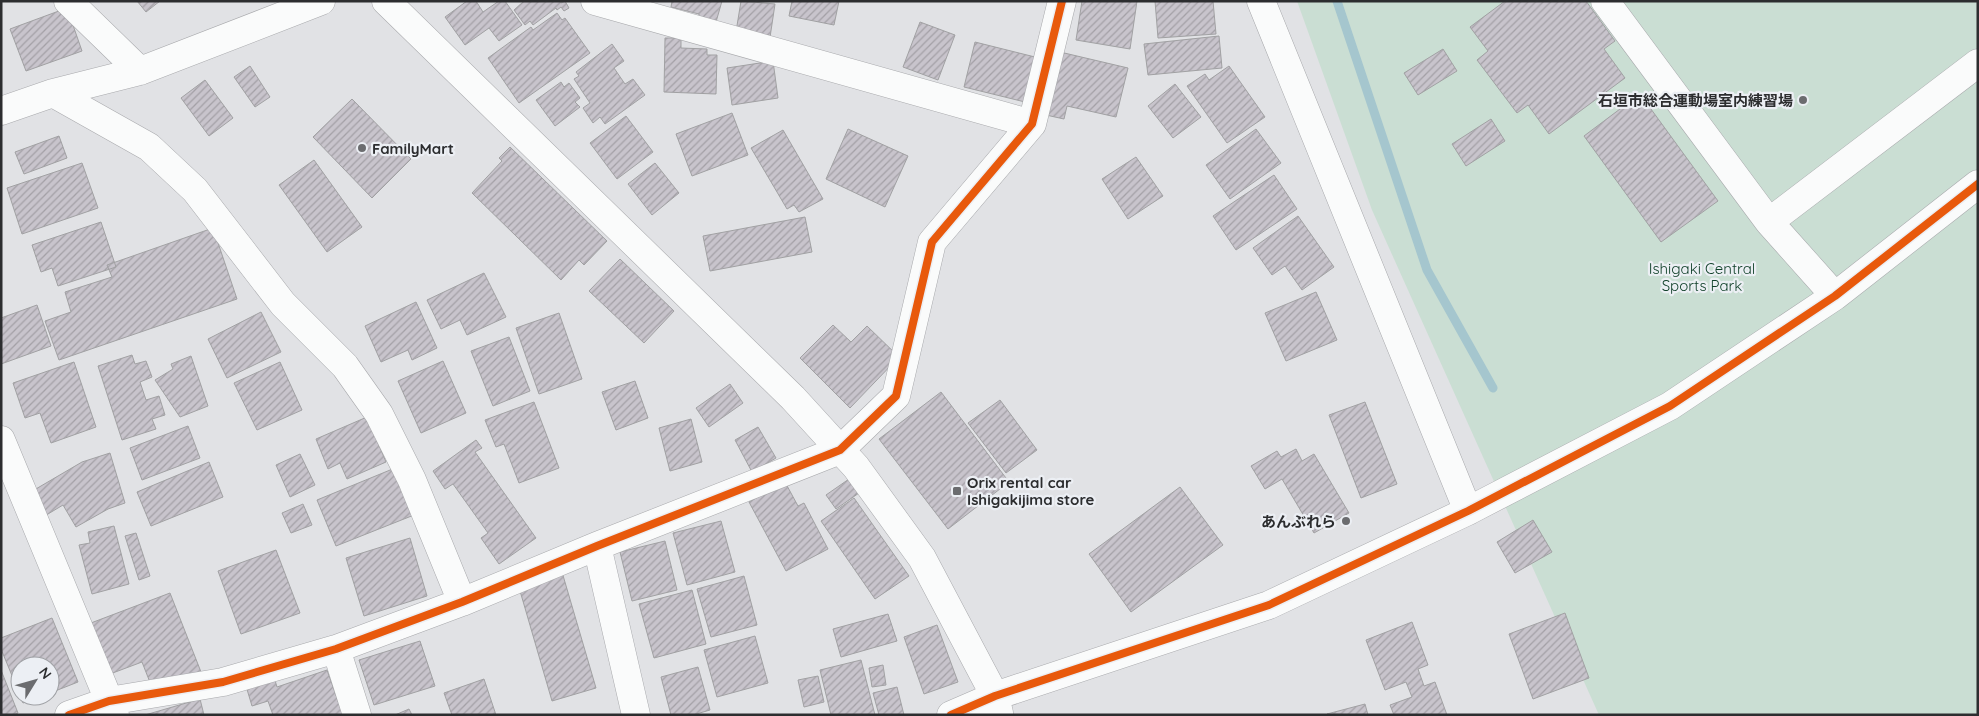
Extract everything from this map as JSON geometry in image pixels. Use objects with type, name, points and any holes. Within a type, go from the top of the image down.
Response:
[{"type":"street","points":[[68,1],[140,70]]},
{"type":"street","points":[[1,111],[53,93],[140,70],[321,1]]},
{"type":"street","points":[[386,1],[793,398],[856,467],[922,558],[997,706]]},
{"type":"street","points":[[595,1],[1032,124]]},
{"type":"street","points":[[69,715],[112,708],[223,682],[336,649],[462,602],[597,546],[840,450],[896,396],[932,242],[1032,124],[1062,1]]},
{"type":"street","points":[[1261,1],[1468,511]]},
{"type":"street","points":[[1605,1],[1769,222],[1835,296]]},
{"type":"street","points":[[1769,222],[1978,63]]},
{"type":"street","points":[[53,93],[149,147],[156,153],[195,190],[283,304],[345,366],[379,414],[408,471],[462,602]]},
{"type":"street","points":[[952,715],[997,706],[1269,605],[1468,511],[1670,406],[1835,296],[1978,184]]},
{"type":"street","points":[[1,440],[112,708]]},
{"type":"street","points":[[597,546],[636,715]]},
{"type":"street","points":[[336,649],[357,715]]},
{"type":"green space","name":"Ishigaki Central Sports Park","points":[[1297,1],[1978,1],[1978,715],[1599,715],[1372,210]]},
{"type":"building","points":[[137,1],[160,1],[146,12]]},
{"type":"building","points":[[467,1],[476,1],[483,12],[499,1],[505,1],[522,25],[499,41],[489,28],[465,45],[445,17]]},
{"type":"building","points":[[524,1],[560,1],[561,3],[565,1],[569,8],[564,11],[561,7],[557,10],[556,8],[533,25],[530,21],[525,25],[514,10]]},
{"type":"building","points":[[672,1],[722,1],[716,22],[699,17],[699,14],[671,7]]},
{"type":"building","points":[[741,1],[775,4],[769,44],[735,38]]},
{"type":"building","points":[[792,1],[839,1],[834,25],[789,16]]},
{"type":"building","points":[[1082,1],[1137,1],[1130,49],[1076,40]]},
{"type":"building","points":[[1155,1],[1213,1],[1216,34],[1158,38]]},
{"type":"building","points":[[1505,1],[1586,1],[1615,41],[1604,49],[1625,78],[1549,134],[1528,105],[1517,113],[1477,60],[1488,51],[1470,27]]},
{"type":"building","points":[[67,8],[82,51],[26,71],[10,29]]},
{"type":"building","points":[[557,13],[562,20],[565,18],[590,53],[519,103],[488,58],[531,27],[533,30]]},
{"type":"building","points":[[920,22],[955,35],[938,80],[903,67]]},
{"type":"building","points":[[1219,36],[1222,68],[1148,75],[1144,44]]},
{"type":"building","points":[[665,38],[681,38],[681,48],[707,49],[707,55],[717,55],[716,94],[664,92]]},
{"type":"building","points":[[975,42],[1035,57],[1025,102],[964,87]]},
{"type":"building","points":[[612,44],[624,61],[614,68],[625,84],[633,79],[645,95],[605,124],[600,117],[593,123],[583,108],[590,103],[574,79],[579,76],[576,72]]},
{"type":"building","points":[[1443,49],[1457,71],[1418,95],[1404,73]]},
{"type":"building","points":[[1060,52],[1128,68],[1116,117],[1067,106],[1064,119],[1046,115]]},
{"type":"building","points":[[773,61],[778,98],[732,105],[727,68]]},
{"type":"building","points":[[250,66],[270,97],[255,107],[234,77]]},
{"type":"building","points":[[1229,66],[1265,117],[1227,143],[1187,86],[1205,74],[1209,80]]},
{"type":"building","points":[[205,80],[233,118],[209,136],[181,98]]},
{"type":"building","points":[[561,82],[564,87],[569,83],[580,98],[575,102],[580,107],[555,126],[536,100]]},
{"type":"building","points":[[1175,84],[1201,117],[1173,138],[1148,106]]},
{"type":"building","points":[[1640,94],[1718,201],[1661,242],[1584,136]]},
{"type":"building","name":"FamilyMart","points":[[352,99],[411,159],[372,198],[313,137]]},
{"type":"building","points":[[732,113],[748,155],[692,176],[676,134]]},
{"type":"building","points":[[626,116],[653,152],[617,179],[590,143]]},
{"type":"building","points":[[1491,119],[1505,141],[1466,166],[1452,144]]},
{"type":"building","points":[[848,129],[908,156],[885,207],[826,179]]},
{"type":"building","points":[[1256,129],[1281,163],[1230,199],[1206,165]]},
{"type":"building","points":[[783,130],[823,199],[799,212],[794,205],[787,209],[751,148]]},
{"type":"building","points":[[59,136],[67,158],[24,174],[15,152]]},
{"type":"building","points":[[510,147],[607,241],[584,265],[579,260],[561,280],[472,193],[502,161],[499,158]]},
{"type":"building","points":[[1136,157],[1163,196],[1128,219],[1102,179]]},
{"type":"building","points":[[314,160],[362,227],[327,252],[279,185]]},
{"type":"building","points":[[82,163],[98,208],[22,234],[7,188]]},
{"type":"building","points":[[655,163],[679,193],[652,215],[628,184]]},
{"type":"building","points":[[1274,175],[1297,209],[1236,250],[1213,216]]},
{"type":"building","points":[[1298,216],[1334,267],[1302,290],[1285,266],[1272,275],[1253,248]]},
{"type":"building","points":[[805,217],[812,252],[710,271],[703,236]]},
{"type":"building","points":[[101,222],[116,267],[58,286],[52,268],[41,272],[32,245]]},
{"type":"building","points":[[213,228],[237,299],[59,360],[45,321],[71,312],[65,292],[112,277],[107,265]]},
{"type":"building","points":[[620,259],[674,311],[644,343],[589,291]]},
{"type":"building","points":[[484,273],[506,317],[467,335],[460,320],[441,329],[427,300]]},
{"type":"building","points":[[1316,292],[1337,340],[1286,361],[1265,313]]},
{"type":"building","points":[[416,302],[437,348],[412,360],[408,350],[381,362],[365,326]]},
{"type":"building","points":[[37,305],[51,346],[1,364],[1,318]]},
{"type":"building","points":[[261,312],[281,352],[227,378],[208,339]]},
{"type":"building","points":[[559,313],[582,379],[539,394],[516,328]]},
{"type":"building","points":[[833,325],[851,342],[867,326],[899,357],[850,408],[800,358]]},
{"type":"building","points":[[509,337],[530,391],[493,406],[471,351]]},
{"type":"building","points":[[132,355],[135,364],[146,361],[152,377],[140,382],[146,400],[159,396],[165,415],[152,419],[156,429],[122,440],[98,366]]},
{"type":"building","points":[[191,356],[208,406],[180,417],[155,380],[173,369],[171,364]]},
{"type":"building","points":[[443,361],[466,413],[421,433],[398,381]]},
{"type":"building","points":[[74,362],[96,427],[51,443],[40,413],[25,418],[13,383]]},
{"type":"building","points":[[280,362],[302,410],[257,430],[234,383]]},
{"type":"building","points":[[635,381],[648,418],[616,430],[602,392]]},
{"type":"building","points":[[730,384],[743,403],[709,427],[696,408]]},
{"type":"building","points":[[941,392],[1009,482],[948,529],[879,439]]},
{"type":"building","points":[[1000,400],[1037,450],[1006,473],[968,423]]},
{"type":"building","points":[[534,402],[559,468],[519,483],[504,444],[496,447],[485,420]]},
{"type":"building","points":[[1365,402],[1397,484],[1361,498],[1329,415]]},
{"type":"building","points":[[367,417],[386,462],[347,479],[340,463],[328,469],[316,439]]},
{"type":"building","points":[[691,419],[702,462],[670,471],[659,428]]},
{"type":"building","points":[[188,426],[200,458],[142,480],[130,448]]},
{"type":"building","points":[[758,427],[776,458],[752,472],[735,440]]},
{"type":"building","points":[[476,440],[482,448],[475,452],[536,538],[499,564],[481,538],[488,533],[453,484],[445,489],[433,471]]},
{"type":"building","points":[[1296,449],[1302,461],[1314,454],[1349,513],[1314,533],[1282,479],[1265,489],[1251,466],[1277,451],[1281,457]]},
{"type":"building","points":[[110,453],[125,503],[108,509],[76,527],[63,505],[43,517],[29,493],[82,462]]},
{"type":"building","points":[[300,454],[315,485],[290,497],[276,465]]},
{"type":"building","points":[[209,462],[223,497],[151,526],[137,492]]},
{"type":"building","points":[[395,468],[414,515],[336,546],[317,500]]},
{"type":"building","points":[[849,479],[859,493],[836,509],[826,495]]},
{"type":"building","points":[[785,482],[798,506],[804,503],[828,549],[786,571],[749,502]]},
{"type":"building","points":[[1180,487],[1223,545],[1131,612],[1089,554]]},
{"type":"building","points":[[854,498],[909,576],[875,599],[821,521]]},
{"type":"building","points":[[303,504],[312,525],[291,533],[282,513]]},
{"type":"building","points":[[1533,520],[1552,552],[1515,573],[1497,542]]},
{"type":"building","points":[[721,521],[735,572],[687,585],[673,533]]},
{"type":"building","points":[[114,526],[129,584],[92,594],[79,545],[90,543],[88,532]]},
{"type":"building","points":[[136,533],[150,576],[139,580],[125,536]]},
{"type":"building","points":[[410,538],[427,596],[364,616],[346,558]]},
{"type":"building","points":[[665,541],[677,590],[632,601],[620,552]]},
{"type":"building","points":[[276,550],[300,613],[241,634],[218,571]]},
{"type":"building","points":[[562,572],[596,688],[552,701],[518,584]]},
{"type":"building","points":[[744,576],[757,625],[711,637],[697,589]]},
{"type":"building","points":[[692,590],[706,644],[654,658],[639,604]]},
{"type":"building","points":[[170,593],[201,672],[153,690],[142,662],[102,677],[83,626]]},
{"type":"building","points":[[1565,613],[1589,678],[1533,699],[1509,634]]},
{"type":"building","points":[[888,614],[897,641],[841,657],[833,629]]},
{"type":"building","points":[[52,618],[78,682],[60,689],[60,656],[10,656],[10,671],[1,649],[1,638]]},
{"type":"building","points":[[1412,622],[1428,665],[1418,669],[1424,686],[1435,682],[1447,715],[1394,715],[1390,705],[1412,697],[1406,682],[1385,690],[1366,640]]},
{"type":"building","points":[[937,625],[958,682],[924,694],[904,637]]},
{"type":"building","points":[[755,636],[768,683],[717,697],[704,650]]},
{"type":"building","points":[[420,641],[435,686],[374,705],[359,660]]},
{"type":"building","points":[[861,660],[875,715],[831,715],[820,670]]},
{"type":"building","points":[[883,665],[886,685],[872,687],[869,668]]},
{"type":"building","points":[[698,667],[710,710],[693,715],[671,715],[661,677]]},
{"type":"building","points":[[1,670],[10,693],[10,706],[15,706],[18,713],[1,715]]},
{"type":"building","points":[[327,670],[343,715],[273,715],[268,701],[252,706],[246,686],[274,677],[277,687]]},
{"type":"building","points":[[818,676],[824,702],[804,707],[798,680]]},
{"type":"building","points":[[484,679],[496,715],[452,715],[444,693]]},
{"type":"building","points":[[897,687],[904,715],[879,715],[873,693]]},
{"type":"building","points":[[200,699],[204,715],[145,715]]},
{"type":"building","points":[[1365,704],[1368,715],[1327,714]]},
{"type":"building","points":[[409,709],[412,715],[395,715]]},
{"type":"waterway","points":[[1337,1],[1427,270],[1493,388]]},
{"type":"cycle path","points":[[69,715],[109,701],[223,682],[336,649],[462,602],[597,546],[840,450],[896,396],[932,242],[1032,124],[1062,1]]},
{"type":"cycle path","points":[[951,715],[995,696],[1269,605],[1468,511],[1670,406],[1835,296],[1978,184]]},
{"type":"place","name":"石垣市総合運動場室内練習場","points":[[1803,100]]},
{"type":"place","name":"FamilyMart","points":[[362,148]]},
{"type":"place","name":"Orix rental car Ishigakijima store","points":[[957,491]]},
{"type":"place","name":"あんぶれら","points":[[1346,521]]}]
